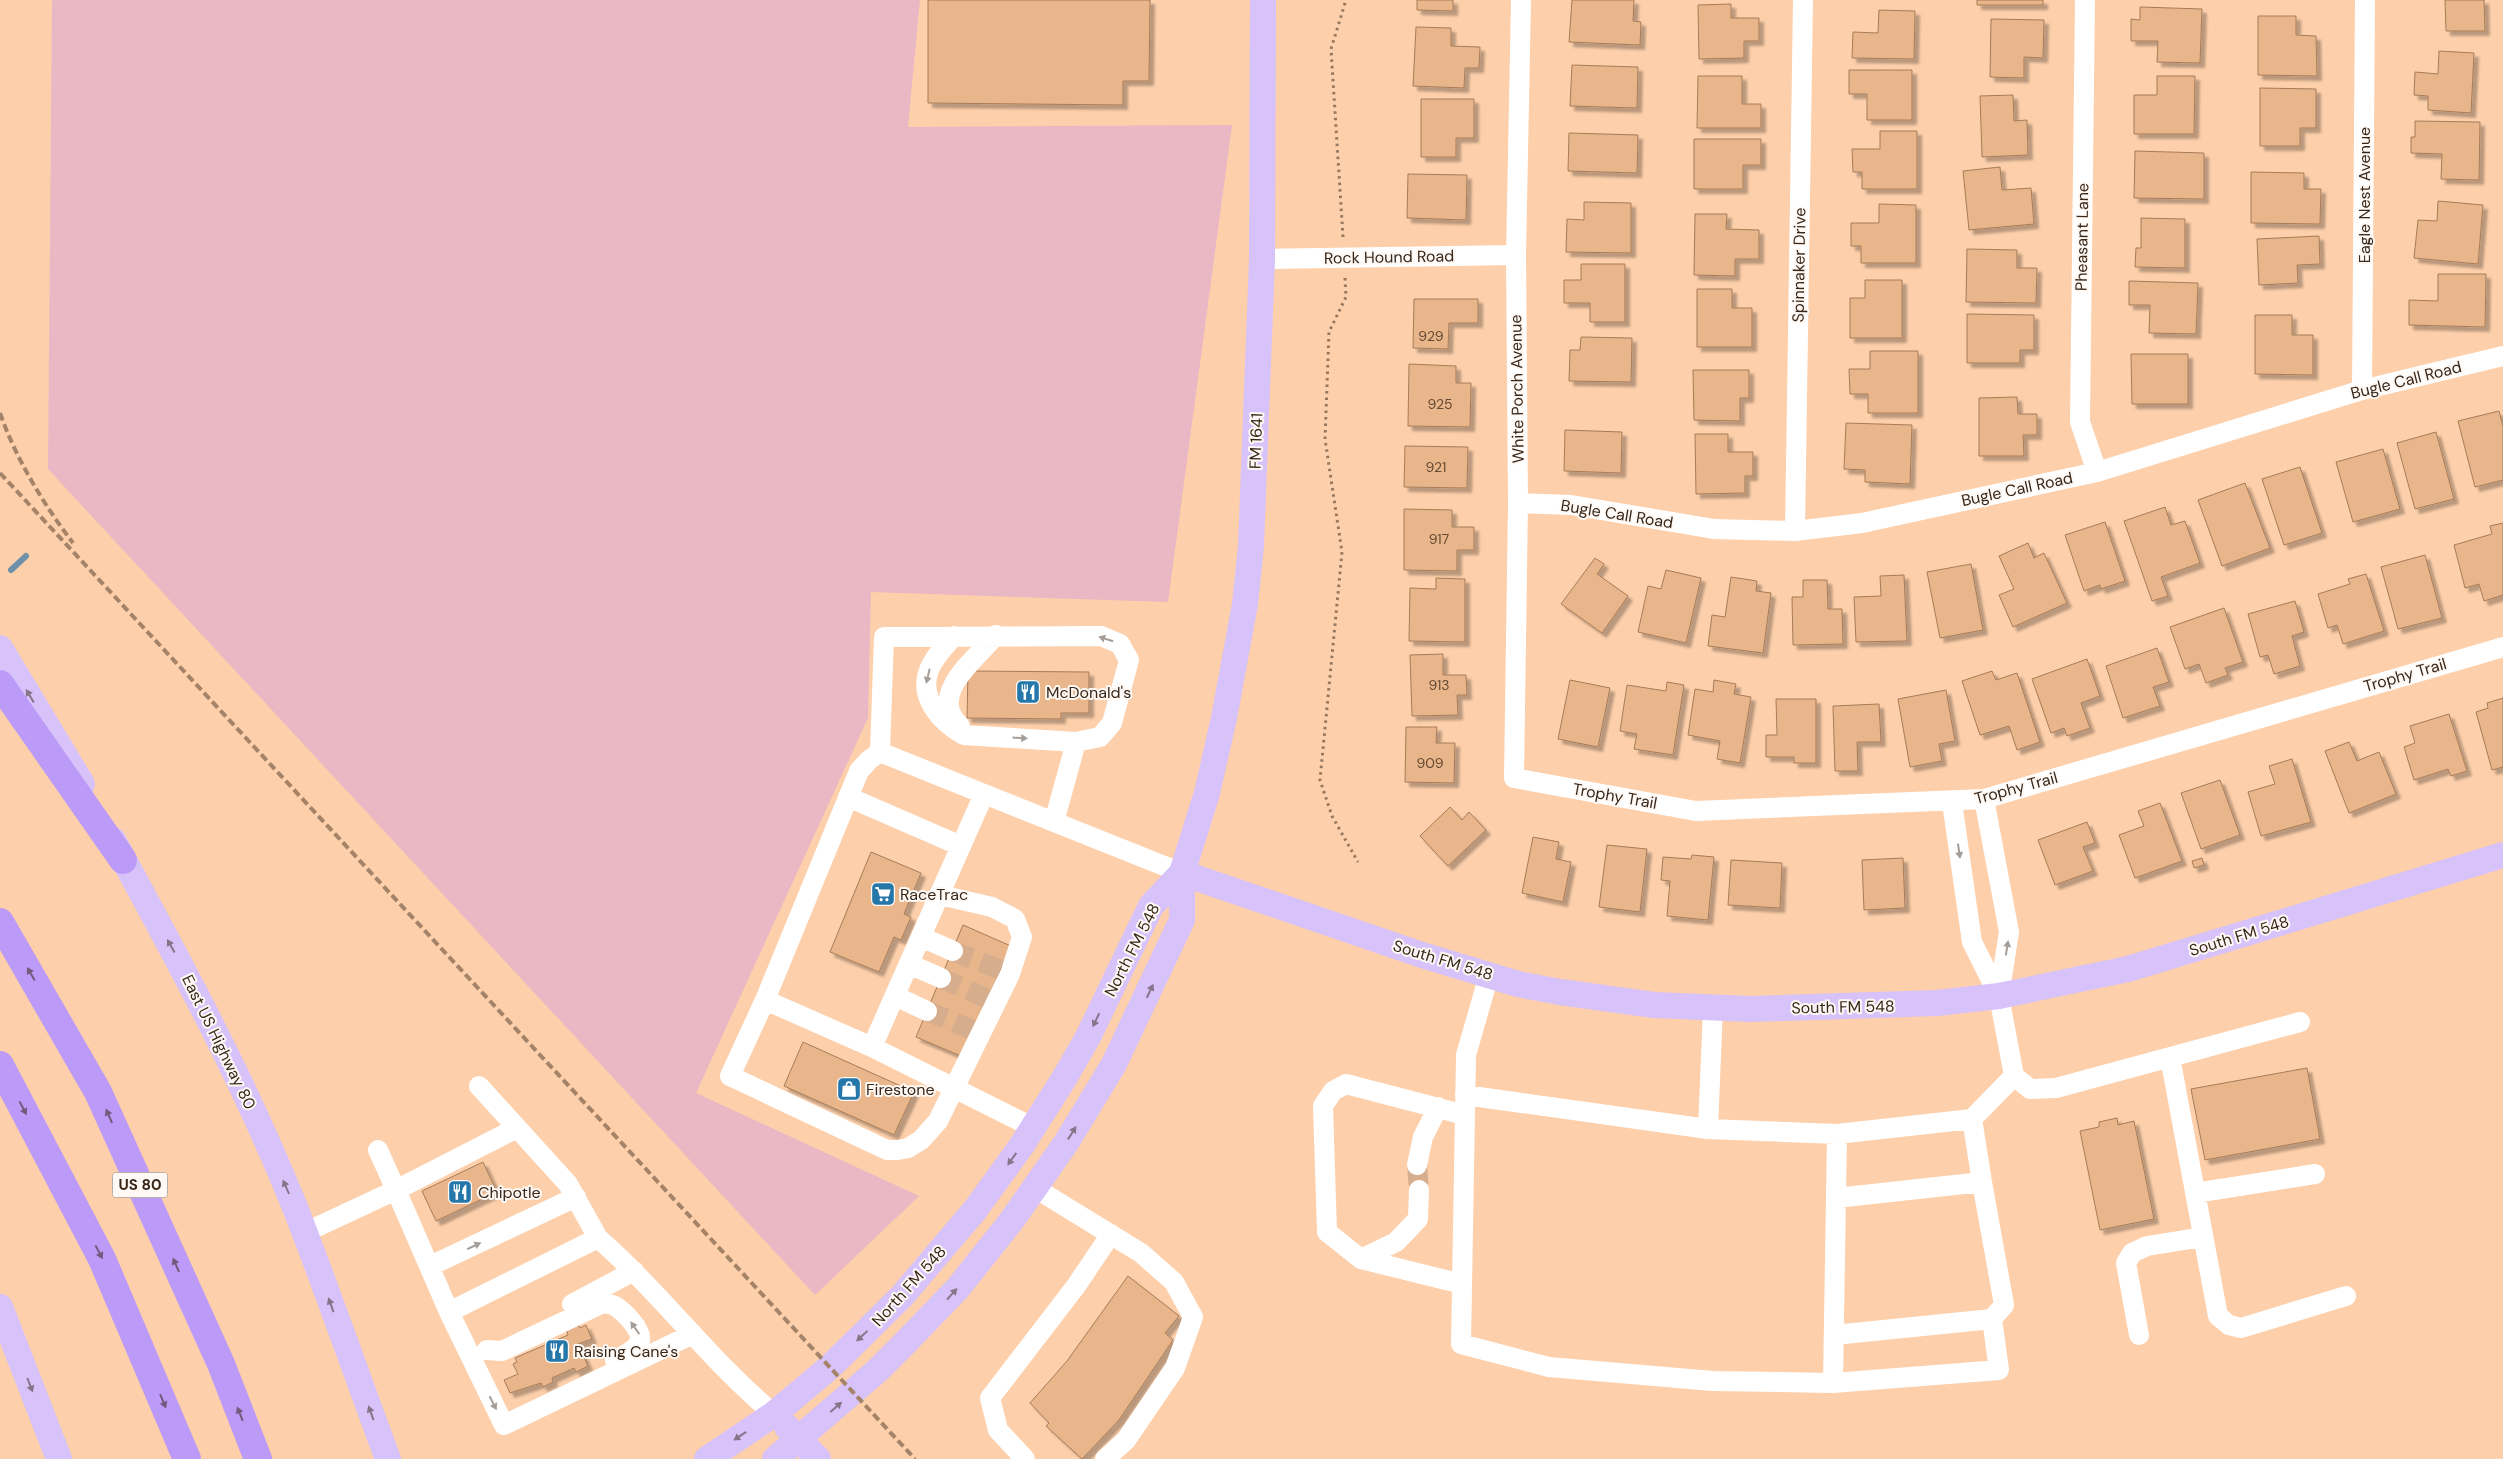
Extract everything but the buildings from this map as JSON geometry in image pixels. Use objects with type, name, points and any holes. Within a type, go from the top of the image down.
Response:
[{"type":"highway","points":[[0,684],[124,860]]},
{"type":"highway","name":"US 80","points":[[0,922],[98,1092],[220,1364],[258,1459]]},
{"type":"highway","points":[[0,1065],[102,1259],[188,1459]]},
{"type":"main road","name":"FM 1641","points":[[1182,873],[1214,765],[1237,656],[1245,604],[1256,471],[1262,259],[1263,0]]},
{"type":"main road","name":"East US Highway 80","points":[[0,648],[62,748],[124,860],[188,977],[242,1089],[304,1233],[388,1459]]},
{"type":"main road","name":"South FM 548","points":[[1182,873],[1422,955],[1489,975],[1560,992],[1607,1000],[1713,1008],[1886,1006],[2000,996],[2128,969],[2503,856]]},
{"type":"main road","name":"North FM 548","points":[[707,1459],[774,1414],[830,1366],[902,1296],[975,1210],[1034,1128],[1088,1036],[1151,906],[1182,873]]},
{"type":"main road","name":"North FM 548","points":[[775,1459],[878,1370],[930,1318],[981,1259],[1035,1188],[1089,1105],[1135,1024],[1182,920],[1182,873]]},
{"type":"main road","points":[[0,1307],[59,1459]]},
{"type":"main road","points":[[774,1414],[818,1459]]},
{"type":"street","name":"White Porch Avenue","points":[[1514,778],[1518,503],[1516,255],[1521,0]]},
{"type":"street","name":"Spinnaker Drive","points":[[1795,531],[1803,0]]},
{"type":"street","name":"Pheasant Lane","points":[[2085,0],[2080,422],[2097,472]]},
{"type":"street","name":"Eagle Nest Avenue","points":[[2362,390],[2365,0]]},
{"type":"street","name":"Rock Hound Road","points":[[1262,259],[1516,255]]},
{"type":"street","name":"Bugle Call Road","points":[[1518,503],[1570,505],[1714,530],[1795,531],[1862,523],[2097,472],[2362,390],[2503,356]]},
{"type":"street","points":[[971,736],[955,721],[948,706],[948,696],[953,685],[996,635]]},
{"type":"street","points":[[880,752],[884,637],[996,635],[1101,636],[1120,644],[1129,660],[1112,723],[1100,737],[1076,742],[971,736],[964,735],[949,727],[929,700],[926,684],[928,671],[937,655],[954,636]]},
{"type":"street","name":"Trophy Trail","points":[[1514,778],[1696,811],[1952,802],[1984,799],[2503,646]]},
{"type":"street","points":[[1054,822],[1076,742]]},
{"type":"street","points":[[880,752],[1182,873]]},
{"type":"street","points":[[880,752],[859,771],[765,1000],[730,1076],[887,1150],[898,1150],[921,1140],[938,1121],[955,1089],[978,1032],[1022,937],[1016,920],[992,907],[940,895]]},
{"type":"street","points":[[872,1047],[984,794]]},
{"type":"street","points":[[848,797],[961,846]]},
{"type":"street","points":[[1984,799],[2009,932],[2000,996]]},
{"type":"street","points":[[1952,802],[1972,942],[2000,996],[2014,1076],[2030,1088],[2056,1088],[2300,1022]]},
{"type":"street","points":[[921,936],[953,951]]},
{"type":"street","points":[[909,964],[941,978]]},
{"type":"street","points":[[1489,975],[1466,1055],[1461,1344],[1549,1366],[1713,1381],[1833,1383],[1999,1370],[1992,1319]]},
{"type":"street","points":[[895,996],[927,1011]]},
{"type":"street","points":[[765,1000],[872,1047],[1034,1128]]},
{"type":"street","points":[[1708,1129],[1713,1008]]},
{"type":"street","points":[[2170,1058],[2218,1316],[2229,1325],[2241,1328],[2346,1296]]},
{"type":"street","points":[[1462,1284],[1361,1259],[1327,1232],[1324,1106],[1333,1091],[1346,1084],[1438,1107],[1465,1105],[1708,1129],[1837,1134],[1972,1119],[2014,1076]]},
{"type":"street","points":[[479,1086],[568,1184],[598,1238],[634,1271],[741,1386],[774,1414]]},
{"type":"street","points":[[1417,1165],[1422,1137],[1438,1107]]},
{"type":"street","points":[[1834,1335],[1992,1319],[2004,1305],[1972,1119]]},
{"type":"street","points":[[304,1233],[396,1190],[517,1128]]},
{"type":"street","points":[[1833,1383],[1837,1134]]},
{"type":"street","points":[[378,1150],[449,1312],[479,1355],[504,1425],[693,1334]]},
{"type":"street","points":[[2195,1193],[2315,1174]]},
{"type":"street","points":[[1836,1198],[1982,1182]]},
{"type":"street","points":[[1035,1188],[1141,1253],[1174,1282],[1193,1317],[1175,1368],[1126,1440],[1105,1459]]},
{"type":"street","points":[[1361,1259],[1396,1242],[1418,1219],[1419,1190]]},
{"type":"street","points":[[430,1266],[576,1197]]},
{"type":"street","points":[[1025,1459],[998,1430],[990,1398],[1076,1286],[1111,1234]]},
{"type":"street","points":[[2139,1335],[2126,1263],[2132,1253],[2147,1246],[2203,1237]]},
{"type":"street","points":[[449,1312],[598,1238]]},
{"type":"street","points":[[479,1355],[634,1271]]},
{"type":"street","points":[[479,1355],[502,1351],[603,1303],[614,1305],[634,1325],[640,1335],[640,1342],[633,1351],[538,1399],[526,1415]]},
{"type":"path","points":[[1346,0],[1331,50],[1346,297],[1329,332],[1325,439],[1342,552],[1320,780],[1332,816],[1358,862]]},
{"type":"shaded area","points":[[52,0],[920,0],[908,127],[1232,125],[1168,602],[871,592],[868,718],[696,1093],[919,1196],[815,1295],[48,469]]},
{"type":"waterway","points":[[11,570],[26,556]]},
{"type":"tunnel","points":[[953,951],[1001,970]]},
{"type":"tunnel","points":[[941,978],[988,999]]},
{"type":"tunnel","points":[[927,1011],[975,1031]]},
{"type":"tunnel","points":[[1417,1165],[1419,1190]]},
{"type":"railway","points":[[0,413],[22,464],[73,543]]},
{"type":"railway","points":[[0,473],[915,1459]]},
{"type":"place","name":"McDonald's","points":[[1028,692]]},
{"type":"place","name":"RaceTrac","points":[[883,894]]},
{"type":"place","name":"Firestone","points":[[849,1089]]},
{"type":"place","name":"Chipotle","points":[[460,1192]]},
{"type":"place","name":"Raising Cane's","points":[[557,1351]]}]
